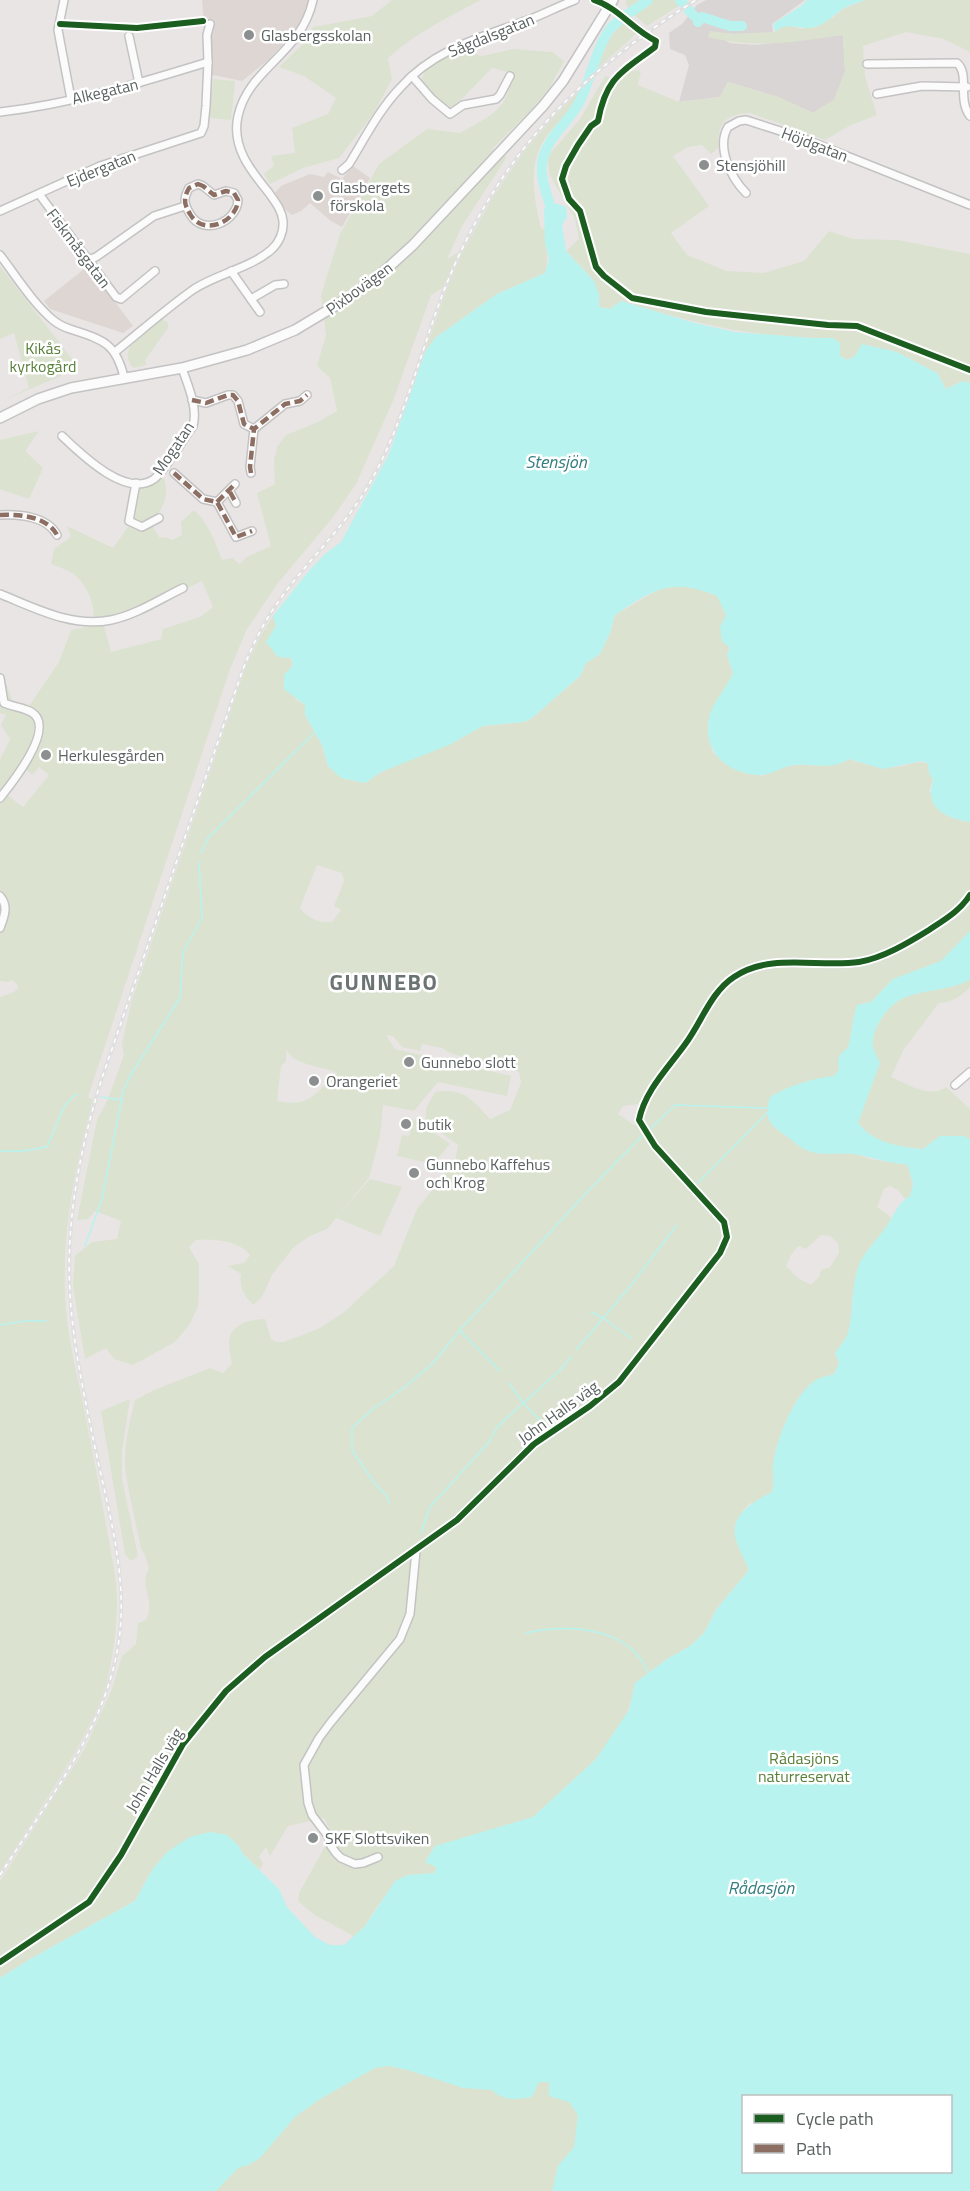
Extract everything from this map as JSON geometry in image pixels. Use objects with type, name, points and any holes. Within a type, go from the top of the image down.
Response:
[{"type":"street","points":[[64,0],[58,30],[71,99]]},
{"type":"street","points":[[115,352],[194,289],[273,248],[281,236],[283,223],[281,211],[243,158],[236,129],[242,101],[249,88],[290,47],[305,22],[313,0]]},
{"type":"street","name":"Sågdalsgatan","points":[[342,170],[349,164],[387,104],[412,76],[449,51],[475,38],[529,20],[575,0]]},
{"type":"street","points":[[594,0],[611,3],[633,25],[656,41]]},
{"type":"street","name":"Pixbovägen","points":[[0,418],[38,399],[63,390],[123,377],[182,368],[247,350],[295,330],[341,304],[380,275],[413,245],[543,106],[563,81],[611,3]]},
{"type":"street","points":[[208,62],[207,35],[210,24]]},
{"type":"street","points":[[129,36],[139,83]]},
{"type":"street","points":[[867,64],[952,61],[961,64],[965,69],[968,87],[964,107],[970,116]]},
{"type":"street","name":"Alkegatan","points":[[0,112],[139,83],[208,62]]},
{"type":"street","name":"Ejdergatan","points":[[0,211],[100,166],[201,133],[208,86],[208,62]]},
{"type":"street","points":[[412,76],[436,104],[450,114],[463,105],[498,97],[510,76]]},
{"type":"street","points":[[877,94],[922,86],[968,87]]},
{"type":"street","name":"Höjdgatan","points":[[746,194],[732,170],[723,142],[728,127],[746,120],[799,137],[970,205]]},
{"type":"street","points":[[198,184],[214,195],[230,191],[237,196],[238,200],[235,212],[222,222],[209,226],[198,224],[185,206],[189,188],[198,184]]},
{"type":"street","name":"Fiskmåsgatan","points":[[39,194],[116,297],[121,298],[154,271]]},
{"type":"street","points":[[88,260],[96,257],[154,216],[185,206]]},
{"type":"street","points":[[0,255],[41,308],[55,322],[63,327],[101,339],[115,352],[123,377]]},
{"type":"street","points":[[231,271],[260,312]]},
{"type":"street","points":[[251,299],[275,285],[284,284]]},
{"type":"street","name":"Mogatan","points":[[62,436],[101,470],[136,483],[155,478],[193,426],[192,400],[182,368]]},
{"type":"street","points":[[251,473],[254,429],[285,404],[300,401],[308,394]]},
{"type":"street","name":"Mogatan","points":[[192,400],[206,403],[233,395],[238,401],[244,424],[254,429]]},
{"type":"street","name":"Mogatan","points":[[174,473],[203,499],[217,502]]},
{"type":"street","name":"Mogatan","points":[[136,483],[129,520],[142,527],[159,518]]},
{"type":"street","points":[[235,484],[230,492],[217,502],[236,537],[252,531]]},
{"type":"street","points":[[230,492],[236,503]]},
{"type":"street","points":[[0,515],[15,514],[37,519],[55,530],[57,535]]},
{"type":"street","points":[[0,594],[70,620],[96,622],[131,614],[183,588]]},
{"type":"street","points":[[0,678],[2,704],[35,715],[39,722],[37,742],[0,798]]},
{"type":"street","name":"John Halls väg","points":[[0,1962],[89,1902],[121,1855],[183,1744],[226,1690],[265,1657],[457,1520],[534,1444],[608,1392],[713,1263],[725,1244],[727,1233],[724,1222],[655,1146],[639,1120],[644,1103],[654,1084],[690,1038],[721,988],[734,977],[762,965],[860,962],[883,955],[921,935],[949,916],[962,907],[970,895]]},
{"type":"street","points":[[0,896],[4,900],[6,910],[0,928]]},
{"type":"street","points":[[955,1085],[970,1072]]},
{"type":"street","points":[[378,1857],[355,1864],[341,1858],[336,1853],[328,1836],[312,1815],[308,1803],[304,1765],[331,1722],[400,1639],[410,1614],[416,1551]]},
{"type":"shaded area","name":"Glasbergsskolan","points":[[202,0],[310,0],[300,26],[268,60],[242,81],[208,74]]},
{"type":"shaded area","points":[[706,0],[805,0],[772,24],[773,33],[710,32],[730,43],[756,45],[843,35],[845,72],[834,100],[813,113],[778,97],[728,82],[720,97],[679,102],[689,65],[685,55],[670,49],[669,33],[682,24],[697,5]]},
{"type":"shaded area","name":"Glasbergets förskola","points":[[353,166],[370,178],[342,227],[310,203],[292,215],[274,194],[281,186],[310,174],[324,177],[328,172],[342,179]]},
{"type":"shaded area","points":[[88,266],[133,326],[123,333],[50,309],[44,301]]},
{"type":"green space","points":[[392,0],[481,0],[421,33],[388,58],[392,79],[374,113],[339,158],[303,168],[270,184],[264,174],[274,165],[271,156],[295,153],[292,128],[328,114],[336,98],[304,76],[279,67],[304,43],[313,27],[372,16]]},
{"type":"green space","points":[[626,0],[683,0],[685,2],[647,26],[629,10]]},
{"type":"green space","points":[[865,0],[970,0],[970,52],[944,39],[906,32],[863,46],[865,76],[877,115],[849,126],[825,140],[750,113],[728,118],[719,133],[718,148],[711,154],[702,145],[688,147],[673,156],[709,206],[671,233],[687,255],[727,271],[764,273],[804,261],[829,231],[853,239],[898,240],[970,254],[970,383],[963,381],[946,389],[937,373],[897,352],[854,357],[847,360],[840,356],[833,338],[751,333],[699,323],[621,301],[610,309],[599,307],[593,283],[566,251],[579,239],[575,219],[549,174],[548,156],[580,119],[605,76],[618,79],[631,70],[641,71],[638,85],[679,102],[720,97],[728,82],[778,97],[813,113],[834,100],[845,72],[843,35],[792,42],[743,43],[708,37],[710,31],[733,34],[775,32],[787,26],[801,29],[832,18],[843,9]]},
{"type":"green space","points":[[624,22],[638,32],[595,71],[606,45]]},
{"type":"green space","points":[[461,48],[481,56],[513,49],[552,52],[564,61],[550,87],[533,108],[492,149],[507,157],[462,226],[447,259],[464,249],[493,197],[525,150],[582,88],[575,104],[546,137],[536,159],[534,194],[541,228],[546,230],[545,273],[497,294],[435,338],[424,354],[448,285],[431,295],[393,401],[356,484],[334,516],[278,583],[247,629],[230,669],[88,1097],[93,1100],[79,1155],[66,1237],[67,1320],[117,1593],[111,1662],[107,1682],[94,1717],[77,1749],[0,1872],[0,997],[18,988],[12,980],[0,981],[0,760],[10,739],[1,725],[6,715],[0,713],[0,681],[6,684],[13,702],[29,706],[59,662],[71,630],[93,626],[93,606],[82,582],[65,569],[51,564],[54,549],[71,537],[67,526],[113,548],[135,517],[140,488],[163,475],[166,488],[165,499],[152,520],[153,527],[160,538],[166,537],[172,540],[182,535],[181,522],[194,510],[208,527],[222,560],[233,558],[239,564],[247,557],[271,546],[257,493],[275,484],[274,460],[277,447],[286,435],[316,423],[337,411],[330,378],[317,366],[326,335],[321,295],[340,234],[379,164],[427,129],[460,133],[489,116],[507,96],[511,73],[492,68],[448,110],[438,103],[421,82],[423,75],[442,57]],"holes":[[[202,581],[213,607],[200,617],[163,629],[161,639],[111,652],[104,626],[131,616]],[[39,767],[49,775],[23,807],[5,793],[25,769],[33,775]]]},
{"type":"green space","points":[[213,79],[235,81],[231,120],[209,118]]},
{"type":"green space","name":"Kikås kyrkogård","points":[[0,266],[79,368],[0,402],[29,388],[14,333],[0,339]]},
{"type":"green space","points":[[162,319],[168,323],[168,328],[145,360],[147,365],[133,368],[128,360],[130,346],[141,334]]},
{"type":"green space","points":[[39,431],[25,451],[43,468],[29,499],[0,489],[0,440]]},
{"type":"green space","name":"Rådasjöns naturreservat","points":[[680,586],[718,596],[726,615],[730,648],[727,655],[733,673],[710,718],[713,753],[762,776],[791,766],[830,765],[849,759],[890,767],[916,762],[928,764],[933,780],[929,790],[937,804],[949,816],[970,822],[970,987],[956,998],[939,1003],[904,1049],[891,1077],[926,1091],[946,1087],[970,1109],[970,2191],[0,2191],[280,1900],[315,1937],[333,1946],[344,1947],[436,1875],[436,1867],[435,1874],[408,1875],[378,1905],[355,1937],[313,1914],[298,1901],[299,1893],[332,1834],[324,1818],[288,1826],[270,1856],[266,1847],[259,1857],[263,1863],[260,1870],[243,1854],[238,1845],[152,1870],[135,1901],[0,1978],[0,1881],[84,1750],[112,1689],[122,1656],[136,1644],[138,1623],[146,1620],[149,1612],[145,1580],[149,1568],[141,1549],[125,1466],[125,1450],[135,1400],[210,1368],[223,1373],[232,1364],[230,1337],[241,1324],[265,1319],[271,1339],[284,1342],[318,1329],[343,1313],[394,1266],[417,1209],[455,1161],[458,1145],[426,1122],[426,1108],[435,1092],[453,1091],[467,1096],[490,1119],[510,1110],[521,1083],[519,1072],[450,1053],[442,1048],[422,1044],[420,1051],[402,1047],[393,1036],[386,1035],[395,1049],[511,1076],[507,1096],[438,1082],[414,1111],[383,1105],[380,1136],[369,1178],[327,1229],[308,1237],[293,1248],[272,1275],[262,1297],[253,1305],[243,1291],[241,1274],[228,1266],[244,1263],[250,1255],[232,1243],[218,1240],[196,1240],[189,1247],[199,1264],[198,1306],[190,1324],[175,1342],[133,1365],[114,1359],[106,1348],[85,1359],[73,1287],[75,1256],[92,1242],[117,1239],[121,1221],[95,1211],[88,1219],[77,1220],[97,1120],[108,1099],[124,1055],[122,1044],[131,1003],[246,666],[273,616],[293,665],[296,700],[305,705],[305,715],[322,745],[328,766],[365,783],[381,772],[483,726],[524,722],[532,718],[580,676],[586,663],[600,653],[610,633],[615,615],[661,588]],"holes":[[[317,865],[342,873],[344,881],[334,906],[341,910],[332,922],[310,918],[300,908]],[[286,1049],[294,1059],[337,1073],[311,1097],[288,1103],[277,1101],[281,1066],[286,1061]],[[648,1103],[644,1115],[645,1124],[634,1125],[618,1114],[623,1106]],[[854,1153],[899,1159],[908,1165],[870,1159]],[[890,1186],[898,1190],[905,1199],[908,1197],[890,1220],[891,1217],[877,1207],[884,1189]],[[821,1235],[830,1236],[838,1243],[839,1253],[830,1267],[821,1270],[819,1277],[811,1285],[798,1278],[786,1266],[798,1246],[806,1249]],[[835,1353],[840,1363],[835,1375],[793,1410],[809,1387],[834,1374],[839,1363]],[[751,1502],[751,1571],[705,1634],[691,1647],[597,1762],[534,1818],[522,1821],[533,1817],[581,1774],[610,1742],[622,1724],[635,1683],[667,1659],[690,1646],[704,1633],[716,1610],[749,1570],[736,1525],[742,1512]]]},
{"type":"green space","points":[[414,1119],[450,1144],[433,1164],[397,1156],[402,1135],[409,1136]]},
{"type":"green space","points":[[370,1179],[402,1187],[380,1236],[336,1218]]},
{"type":"green space","points":[[130,1399],[122,1450],[122,1479],[138,1556],[131,1561],[125,1554],[101,1411]]},
{"type":"water","points":[[807,0],[865,0],[839,11],[819,26],[809,28],[789,26],[775,32],[773,24]]},
{"type":"water","name":"Stensjön","points":[[556,203],[566,207],[567,217],[562,225],[566,251],[594,281],[599,295],[599,307],[610,309],[621,301],[695,323],[735,332],[833,338],[840,343],[840,356],[847,360],[854,357],[862,344],[897,352],[937,373],[946,389],[963,381],[970,383],[970,822],[945,815],[934,805],[931,790],[933,780],[928,764],[922,761],[883,769],[849,759],[836,765],[790,766],[759,775],[737,770],[720,759],[714,751],[708,730],[713,707],[733,673],[727,655],[730,648],[722,641],[720,627],[726,615],[717,596],[687,587],[663,589],[652,593],[615,615],[600,654],[586,663],[580,676],[532,718],[524,722],[483,726],[449,745],[381,772],[365,783],[341,778],[328,766],[322,745],[305,715],[305,705],[284,689],[284,675],[293,665],[291,658],[278,657],[266,642],[276,626],[273,616],[307,573],[325,554],[341,542],[389,454],[424,354],[435,338],[497,294],[545,273],[549,259],[545,243],[544,209]]},
{"type":"water","name":"Rådasjön","points":[[970,931],[970,980],[906,997],[893,1005],[882,1017],[873,1039],[873,1046],[880,1063],[858,1123],[864,1130],[879,1139],[905,1147],[923,1149],[940,1136],[963,1136],[970,1139],[970,2191],[552,2191],[558,2166],[574,2147],[578,2115],[569,2102],[549,2096],[549,2082],[539,2082],[532,2097],[511,2099],[496,2094],[492,2090],[463,2088],[389,2066],[375,2068],[320,2099],[295,2117],[260,2158],[238,2168],[216,2191],[0,2191],[0,1978],[135,1901],[152,1870],[167,1852],[190,1837],[210,1832],[227,1835],[238,1845],[243,1854],[279,1889],[287,1907],[315,1937],[330,1945],[344,1945],[365,1926],[395,1881],[408,1875],[435,1873],[436,1867],[425,1862],[435,1846],[533,1817],[596,1759],[629,1710],[635,1683],[667,1659],[690,1646],[704,1633],[716,1610],[749,1570],[736,1540],[736,1523],[739,1516],[744,1510],[772,1492],[773,1463],[779,1439],[801,1395],[816,1380],[834,1374],[839,1363],[835,1353],[846,1338],[850,1323],[854,1284],[859,1265],[899,1205],[910,1196],[913,1184],[908,1166],[904,1164],[854,1154],[817,1153],[802,1148],[770,1122],[767,1112],[770,1097],[801,1083],[834,1076],[839,1069],[839,1057],[848,1048],[857,1005],[871,1002],[893,979],[941,961]]},
{"type":"waterway","points":[[553,218],[544,185],[542,171],[544,155],[552,138],[580,101],[606,35],[619,21],[648,0]]},
{"type":"waterway","points":[[680,0],[694,16]]},
{"type":"waterway","points":[[698,22],[702,17],[730,26],[742,26]]},
{"type":"waterway","points":[[201,853],[208,838],[314,733]]},
{"type":"waterway","points":[[85,1246],[102,1199],[123,1092],[130,1076],[180,998],[183,952],[202,918],[199,862]]},
{"type":"waterway","points":[[0,1151],[23,1151],[47,1147],[65,1105],[77,1095]]},
{"type":"waterway","points":[[101,1097],[121,1100]]},
{"type":"waterway","points":[[650,1129],[675,1105],[767,1108]]},
{"type":"waterway","points":[[698,1183],[768,1112]]},
{"type":"waterway","points":[[390,1504],[386,1495],[375,1484],[352,1450],[352,1428],[374,1408],[405,1387],[433,1363],[460,1330],[642,1136]]},
{"type":"waterway","points":[[576,1350],[628,1289],[677,1225]]},
{"type":"waterway","points":[[591,1312],[631,1338]]},
{"type":"waterway","points":[[0,1325],[24,1321],[46,1321]]},
{"type":"waterway","points":[[460,1331],[500,1371]]},
{"type":"waterway","points":[[421,1533],[430,1507],[489,1442],[498,1426],[560,1370],[571,1357]]},
{"type":"waterway","points":[[509,1383],[523,1403],[540,1420]]},
{"type":"waterway","points":[[526,1633],[578,1629],[613,1637],[639,1657],[648,1673]]},
{"type":"railway","points":[[0,1875],[85,1740],[99,1711],[117,1652],[121,1626],[119,1572],[116,1545],[75,1341],[69,1279],[71,1222],[80,1165],[101,1081],[243,669],[266,620],[276,605],[339,528],[372,479],[393,434],[443,293],[464,245],[488,201],[514,161],[544,124],[577,90],[613,59],[696,0]]},
{"type":"marked path","points":[[198,184],[214,195],[226,191],[234,193],[238,200],[232,215],[218,224],[203,225],[196,221],[186,207],[185,198],[189,188],[198,184]]},
{"type":"marked path","points":[[192,400],[206,403],[233,395],[238,401],[244,424],[254,429],[285,404],[300,401],[307,395]]},
{"type":"marked path","points":[[251,473],[254,429]]},
{"type":"marked path","points":[[174,473],[203,499],[217,502],[236,537],[252,531]]},
{"type":"marked path","points":[[217,502],[235,484]]},
{"type":"marked path","points":[[230,492],[236,503]]},
{"type":"marked path","points":[[0,515],[32,517],[46,524],[57,535]]},
{"type":"cycle path","points":[[594,0],[611,8],[656,41],[655,47],[625,70],[611,85],[601,106],[598,121],[591,126],[578,145],[566,166],[562,179],[569,199],[580,211],[596,267],[604,276],[632,298],[706,312],[857,326],[970,370]]},
{"type":"cycle path","points":[[60,24],[137,28],[203,21]]},
{"type":"cycle path","points":[[0,1962],[89,1902],[121,1855],[183,1744],[226,1691],[265,1657],[457,1520],[534,1444],[590,1406],[619,1382],[720,1253],[727,1237],[724,1222],[655,1146],[639,1120],[646,1099],[658,1079],[686,1043],[707,1007],[726,983],[748,969],[763,965],[795,962],[859,962],[886,954],[940,923],[957,910],[970,895]]},
{"type":"place","name":"Glasbergsskolan","points":[[249,35]]},
{"type":"place","name":"Stensjöhill","points":[[704,165]]},
{"type":"place","name":"Glasbergets förskola","points":[[318,196]]},
{"type":"place","name":"Herkulesgården","points":[[46,755]]},
{"type":"place","name":"Gunnebo slott","points":[[409,1062]]},
{"type":"place","name":"Orangeriet","points":[[314,1081]]},
{"type":"place","name":"butik","points":[[406,1124]]},
{"type":"place","name":"Gunnebo Kaffehus och Krog","points":[[414,1173]]},
{"type":"place","name":"SKF Slottsviken","points":[[313,1838]]},
{"type":"district","name":"GUNNEBO","points":[[384,982]]}]
